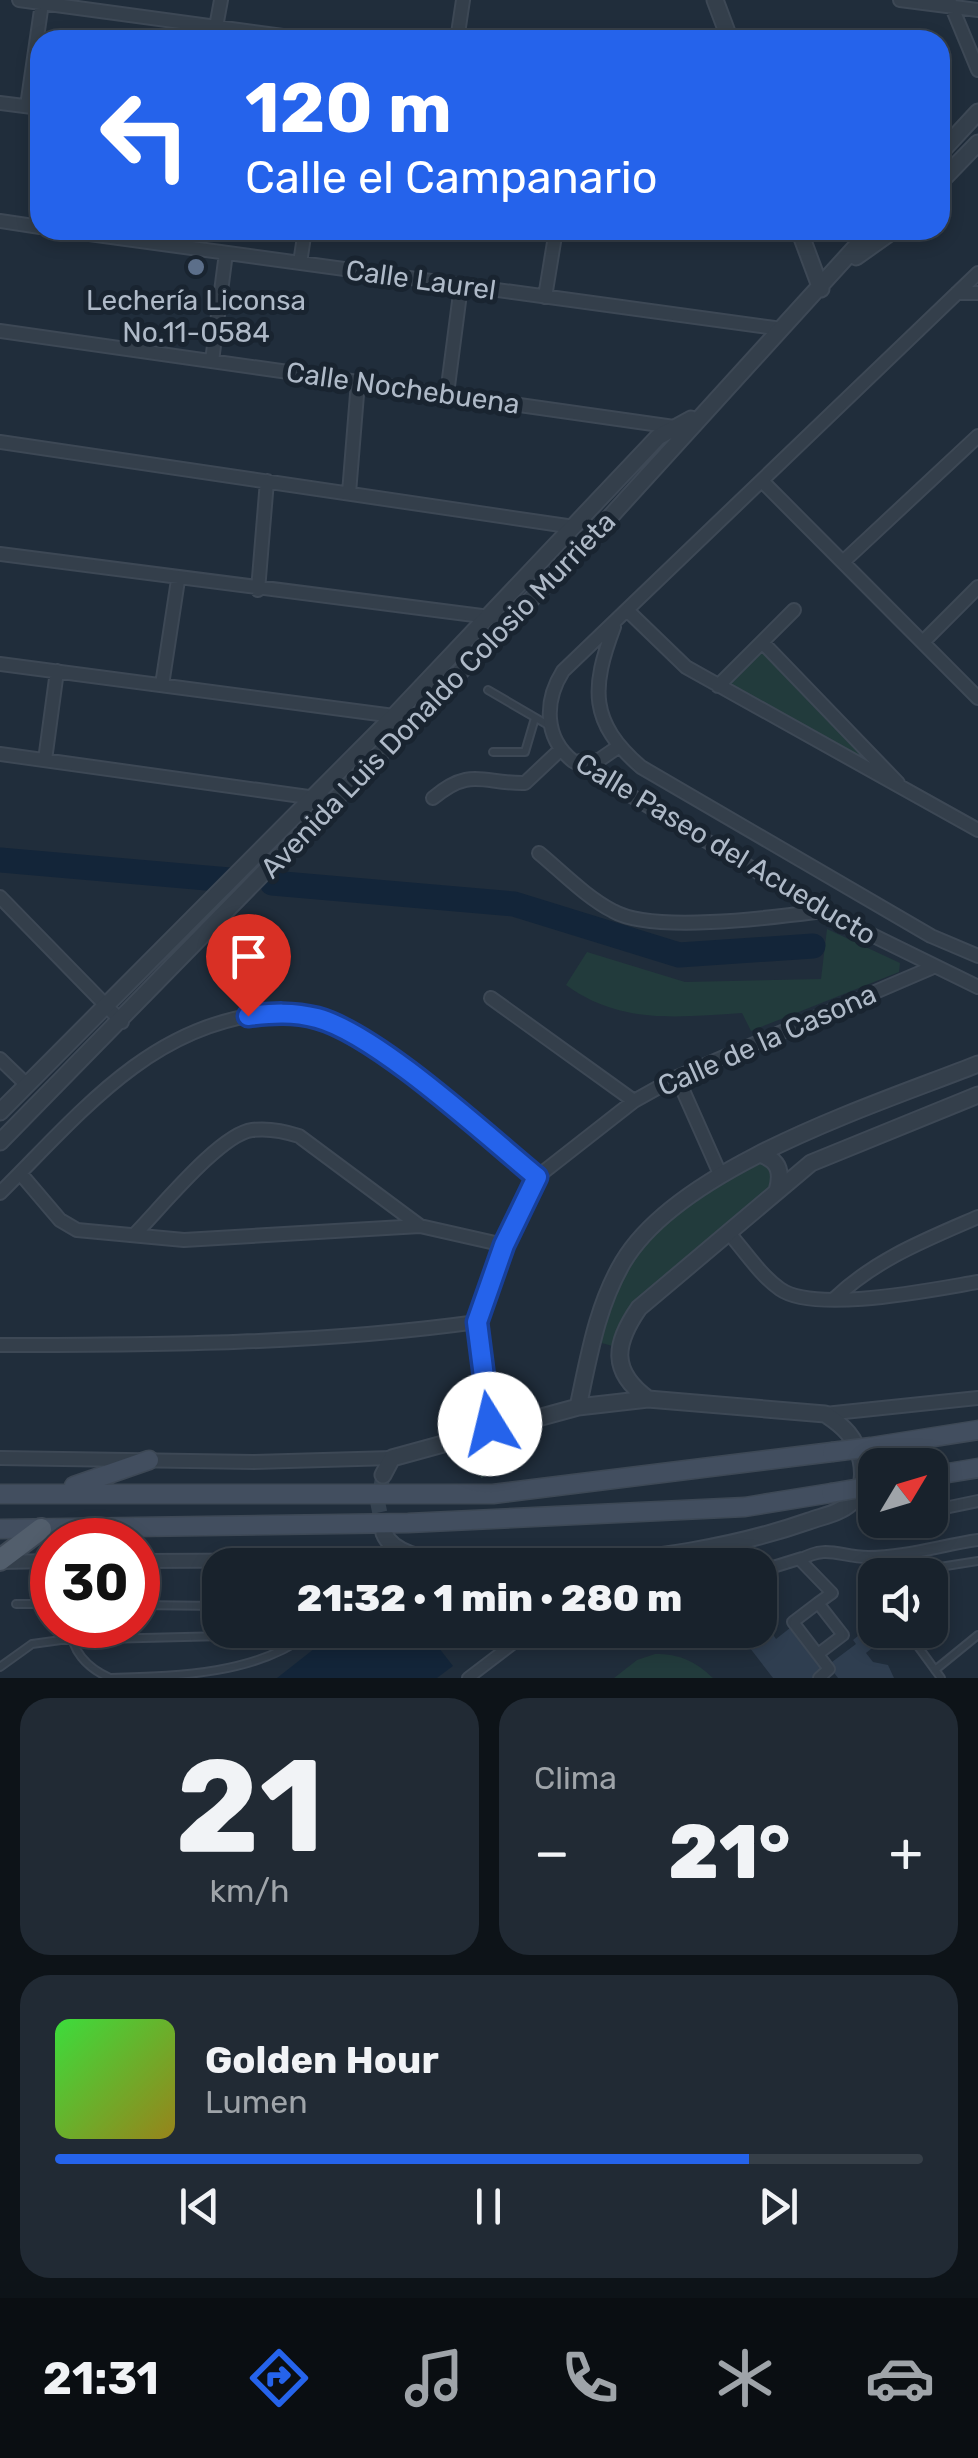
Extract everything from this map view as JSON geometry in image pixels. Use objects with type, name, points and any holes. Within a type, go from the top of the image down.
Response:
[{"type":"main road","points":[[0,1494],[460,1494],[588,1483],[978,1430]]},
{"type":"main road","points":[[58,1491],[149,1460]]},
{"type":"main road","points":[[948,1473],[978,1468]]},
{"type":"main road","points":[[584,1514],[599,1506],[600,1498],[588,1483]]},
{"type":"main road","points":[[160,1527],[408,1523],[745,1507],[858,1488]]},
{"type":"main road","points":[[0,1530],[30,1529]]},
{"type":"main road","points":[[0,1561],[30,1538]]},
{"type":"street","points":[[19,0],[233,30]]},
{"type":"street","points":[[216,27],[221,0]]},
{"type":"street","points":[[458,30],[464,0]]},
{"type":"street","points":[[715,0],[726,30]]},
{"type":"street","points":[[900,0],[950,2],[978,10]]},
{"type":"street","points":[[950,2],[978,70]]},
{"type":"street","points":[[40,30],[42,3]]},
{"type":"street","points":[[0,103],[30,108]]},
{"type":"street","points":[[950,132],[978,112]]},
{"type":"street","points":[[950,171],[978,142]]},
{"type":"street","points":[[0,222],[30,226]]},
{"type":"street","name":"Calle Laurel","points":[[132,240],[782,328]]},
{"type":"street","points":[[300,263],[303,240]]},
{"type":"street","points":[[546,297],[555,240]]},
{"type":"street","points":[[803,240],[821,290]]},
{"type":"street","name":"Avenida Luis Donaldo Colosio Murrieta","points":[[0,1112],[394,716],[658,437],[683,428],[700,414],[821,290],[860,240]]},
{"type":"street","name":"Avenida Luis Donaldo Colosio Murrieta","points":[[844,264],[880,240]]},
{"type":"street","points":[[212,361],[226,253]]},
{"type":"street","name":"Calle Paseo del Acueducto","points":[[978,273],[629,612],[563,670],[551,697],[549,726],[560,750],[574,761],[823,911],[931,968],[978,987]]},
{"type":"street","points":[[448,394],[462,286]]},
{"type":"street","points":[[957,293],[978,293]]},
{"type":"street","name":"Calle Nochebuena","points":[[0,331],[683,428]]},
{"type":"street","points":[[348,492],[358,382]]},
{"type":"street","name":"Avenida Luis Donaldo Colosio Murrieta","points":[[0,1142],[513,620],[673,452],[683,428]]},
{"type":"street","points":[[844,561],[978,436]]},
{"type":"street","points":[[0,442],[574,527]]},
{"type":"street","points":[[258,590],[268,480]]},
{"type":"street","points":[[763,482],[978,698]]},
{"type":"street","points":[[0,554],[178,580],[513,620]]},
{"type":"street","points":[[162,685],[178,580]]},
{"type":"street","points":[[923,642],[978,587]]},
{"type":"street","points":[[718,686],[794,610]]},
{"type":"street","points":[[629,612],[686,667],[978,830]]},
{"type":"street","name":"Calle Paseo del Acueducto","points":[[615,625],[598,670],[597,693],[601,714],[618,747],[640,768],[931,936],[978,956]]},
{"type":"street","points":[[763,643],[910,795]]},
{"type":"street","points":[[0,664],[394,716]]},
{"type":"street","points":[[45,760],[57,671]]},
{"type":"street","points":[[574,761],[600,760],[618,747]]},
{"type":"street","points":[[433,798],[449,784],[474,776],[526,783],[560,750]]},
{"type":"street","points":[[0,754],[338,800]]},
{"type":"street","points":[[256,852],[274,864]]},
{"type":"street","points":[[539,853],[610,910],[642,921],[762,919],[823,911]]},
{"type":"street","points":[[0,898],[122,1022]]},
{"type":"street","name":"Calle de la Casona","points":[[496,1431],[477,1322],[504,1245],[537,1177],[634,1101],[676,1077],[931,968]]},
{"type":"street","points":[[491,998],[634,1101]]},
{"type":"street","points":[[0,1193],[122,1076],[168,1041],[214,1021],[283,1012],[320,1019],[351,1033],[537,1177]]},
{"type":"street","points":[[0,1060],[28,1085]]},
{"type":"street","points":[[578,1406],[603,1300],[625,1258],[666,1214],[721,1176],[762,1155],[978,1064]]},
{"type":"street","points":[[676,1077],[721,1176]]},
{"type":"street","points":[[648,1399],[630,1385],[619,1350],[626,1327],[639,1308],[812,1162],[978,1095]]},
{"type":"street","points":[[134,1236],[229,1140],[250,1130],[281,1130],[299,1136],[420,1226]]},
{"type":"street","points":[[762,1155],[777,1164],[777,1191]]},
{"type":"street","points":[[20,1174],[68,1227],[184,1240],[420,1226],[504,1245]]},
{"type":"street","points":[[834,1299],[883,1260],[978,1217]]},
{"type":"street","points":[[728,1232],[778,1288],[788,1294],[834,1299],[978,1282]]},
{"type":"street","points":[[0,1344],[175,1346],[364,1338],[477,1322]]},
{"type":"street","points":[[592,1344],[606,1352],[619,1350]]},
{"type":"street","points":[[0,1458],[392,1458],[578,1406],[648,1399],[825,1414],[978,1398]]},
{"type":"street","points":[[717,1548],[754,1540],[840,1510],[860,1492],[864,1473],[857,1444],[846,1428],[825,1414]]},
{"type":"street","points":[[384,1475],[392,1458]]},
{"type":"street","points":[[948,1507],[978,1501]]},
{"type":"street","points":[[384,1534],[390,1545],[400,1548]]},
{"type":"street","points":[[777,1566],[834,1549],[866,1558],[978,1540]]},
{"type":"street","points":[[803,1558],[803,1566],[817,1574],[820,1585],[832,1594],[794,1622],[830,1669],[819,1678]]},
{"type":"street","points":[[0,1561],[30,1562]]},
{"type":"street","points":[[160,1561],[202,1561]]},
{"type":"street","points":[[818,1603],[843,1635],[818,1654]]},
{"type":"street","points":[[468,1678],[507,1648]]},
{"type":"lane","points":[[488,690],[549,726]]},
{"type":"lane","points":[[493,752],[525,752],[535,718]]},
{"type":"lane","points":[[948,1566],[978,1561]]},
{"type":"lane","points":[[16,1604],[30,1604]]},
{"type":"lane","points":[[160,1605],[202,1606]]},
{"type":"lane","points":[[935,1670],[978,1635]]},
{"type":"lane","points":[[160,1637],[202,1636]]},
{"type":"lane","points":[[0,1667],[30,1645]]},
{"type":"lane","points":[[76,1648],[83,1660],[110,1678],[193,1676],[279,1648]]},
{"type":"lane","points":[[919,1648],[941,1678]]},
{"type":"path","points":[[460,1494],[512,1452],[506,1430],[496,1431]]},
{"type":"green space","points":[[764,647],[893,782],[724,685]]},
{"type":"green space","points":[[827,929],[900,963],[899,972],[751,1031],[742,1013],[651,1016],[608,1007],[566,985],[587,952],[685,982],[821,979]]},
{"type":"green space","points":[[757,1161],[773,1170],[773,1189],[640,1300],[616,1347],[598,1342],[607,1308],[636,1254],[676,1214]]},
{"type":"green space","points":[[655,1654],[687,1660],[713,1678],[614,1678],[637,1660]]},
{"type":"water","points":[[315,1648],[439,1648],[453,1666],[437,1678],[277,1678]]},
{"type":"building","points":[[790,1628],[824,1671],[815,1678],[773,1678],[750,1648],[777,1648],[777,1638]]},
{"type":"building","points":[[858,1636],[858,1648],[872,1648],[866,1653],[873,1662],[888,1665],[894,1678],[838,1678],[828,1665],[856,1644],[853,1640]]},
{"type":"waterway","points":[[0,860],[241,881]]},
{"type":"waterway","points":[[272,883],[514,904],[679,955],[813,946]]},
{"type":"tunnel","points":[[383,1475],[378,1504],[384,1533]]},
{"type":"place","name":"Lechería Liconsa No.11-0584","points":[[196,267]]},
{"type":"route","points":[[248,1016],[283,1012],[320,1019],[351,1033],[537,1177],[504,1245],[477,1322],[490,1424]]}]
